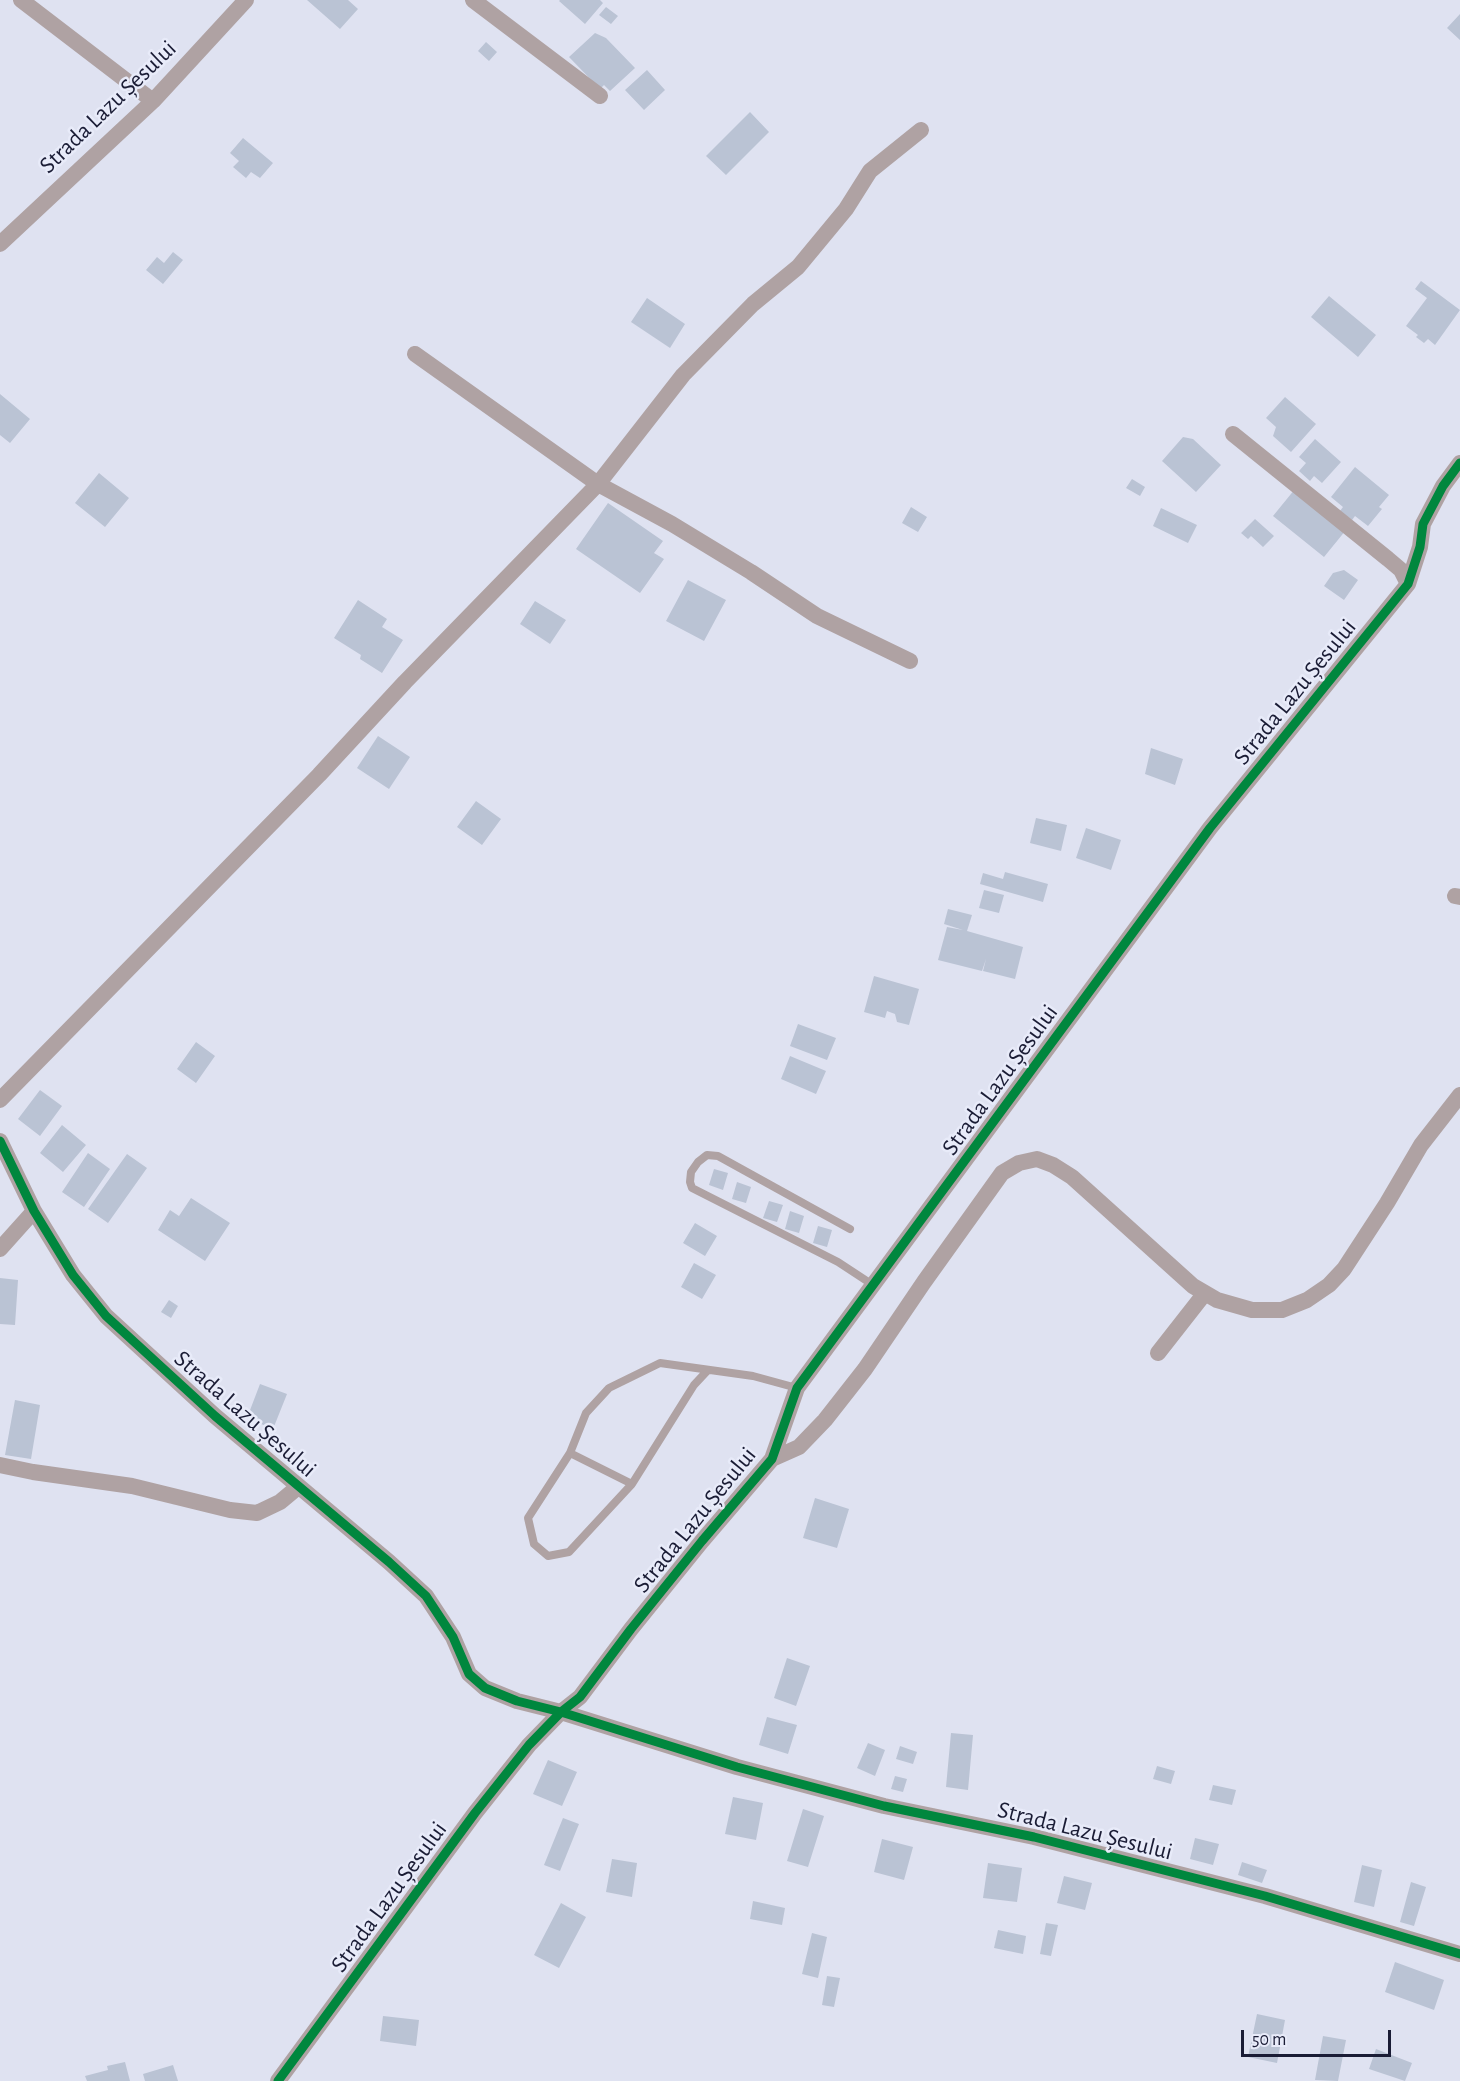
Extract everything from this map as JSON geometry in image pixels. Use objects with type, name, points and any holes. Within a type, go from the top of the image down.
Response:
[{"type":"street","points":[[21,0],[153,101]]},
{"type":"street","name":"Strada Lazu Șesului","points":[[0,244],[153,101],[246,0]]},
{"type":"street","points":[[473,0],[600,96]]},
{"type":"street","points":[[0,1100],[320,775],[405,682],[598,484],[683,375],[753,304],[798,267],[846,209],[870,171],[921,130]]},
{"type":"street","points":[[415,354],[598,484],[751,572],[816,616],[910,661]]},
{"type":"street","points":[[1233,434],[1401,570],[1408,584]]},
{"type":"street","name":"Strada Lazu Șesului","points":[[278,2081],[475,1813],[529,1745],[561,1712],[580,1697],[688,1558],[772,1459],[797,1388],[1210,828],[1408,584],[1420,547],[1422,524],[1443,486],[1460,464]]},
{"type":"street","name":"Strada Lazu Șesului","points":[[772,1459],[799,1447],[825,1420],[865,1369],[941,1257],[1002,1173],[1019,1164],[1037,1159],[1053,1165],[1072,1178],[1193,1286],[1217,1300],[1252,1310],[1282,1310],[1307,1300],[1329,1285],[1350,1259],[1387,1203],[1421,1145],[1460,1095]]},
{"type":"street","name":"Strada Lazu Șesului","points":[[0,1141],[34,1211],[72,1275],[106,1316],[215,1416],[426,1596],[453,1636],[469,1674],[486,1688],[517,1701],[561,1712],[737,1767],[884,1806],[1034,1837],[1265,1896],[1460,1954]]},
{"type":"street","points":[[0,1249],[34,1211]]},
{"type":"street","points":[[1158,1353],[1205,1293]]},
{"type":"street","points":[[0,1465],[132,1486],[230,1510],[256,1513],[280,1502],[298,1486]]},
{"type":"lane","points":[[850,1229],[717,1156],[707,1155],[691,1172],[692,1188],[838,1262],[873,1285]]},
{"type":"lane","points":[[708,1370],[694,1386],[632,1484],[568,1552],[548,1556],[534,1544],[528,1518],[570,1453],[586,1413],[609,1388],[660,1363],[753,1376],[797,1388]]},
{"type":"lane","points":[[570,1453],[632,1484]]},
{"type":"building","points":[[307,0],[348,0],[358,9],[340,29]]},
{"type":"building","points":[[560,0],[600,0],[603,3],[585,24]]},
{"type":"building","points":[[606,7],[618,16],[611,24],[599,15]]},
{"type":"building","points":[[1460,14],[1460,40],[1447,28]]},
{"type":"building","points":[[595,33],[606,38],[635,68],[610,91],[604,85],[600,89],[569,57]]},
{"type":"building","points":[[486,42],[497,52],[489,61],[478,51]]},
{"type":"building","points":[[647,70],[665,90],[644,110],[625,90]]},
{"type":"building","points":[[750,112],[769,132],[726,175],[706,156]]},
{"type":"building","points":[[243,138],[273,163],[260,178],[251,172],[246,178],[233,167],[239,161],[230,153]]},
{"type":"building","points":[[173,252],[183,260],[163,284],[146,270],[157,257],[164,263]]},
{"type":"building","points":[[1421,281],[1460,310],[1435,345],[1428,339],[1424,343],[1406,326],[1427,298],[1415,289]]},
{"type":"building","points":[[1329,296],[1376,335],[1358,357],[1311,317]]},
{"type":"building","points":[[647,298],[685,324],[670,348],[631,322]]},
{"type":"building","points":[[0,394],[30,419],[10,443],[0,435]]},
{"type":"building","points":[[1285,397],[1316,424],[1291,452],[1273,436],[1276,427],[1266,418]]},
{"type":"building","points":[[1183,437],[1193,439],[1221,465],[1196,492],[1162,461]]},
{"type":"building","points":[[1315,439],[1341,462],[1322,483],[1314,476],[1310,481],[1299,471],[1306,463],[1299,457]]},
{"type":"building","points":[[1355,467],[1389,495],[1379,507],[1382,509],[1368,526],[1355,516],[1352,520],[1340,511],[1343,507],[1331,497]]},
{"type":"building","points":[[99,473],[129,498],[105,527],[75,503]]},
{"type":"building","points":[[1132,479],[1145,487],[1140,496],[1126,488]]},
{"type":"building","points":[[1295,489],[1346,530],[1324,557],[1273,516]]},
{"type":"building","points":[[608,503],[663,541],[654,553],[664,559],[640,593],[576,549]]},
{"type":"building","points":[[911,507],[927,517],[918,532],[902,523]]},
{"type":"building","points":[[1161,508],[1197,525],[1188,543],[1153,526]]},
{"type":"building","points":[[1255,519],[1274,536],[1263,547],[1251,536],[1248,539],[1241,533]]},
{"type":"building","points":[[1344,570],[1358,580],[1344,600],[1324,586],[1333,573]]},
{"type":"building","points":[[688,580],[726,600],[704,641],[666,621]]},
{"type":"building","points":[[358,600],[387,619],[382,627],[403,640],[382,673],[360,659],[361,655],[334,638]]},
{"type":"building","points":[[535,601],[566,620],[550,644],[520,624]]},
{"type":"building","points":[[378,736],[410,757],[389,789],[357,768]]},
{"type":"building","points":[[1151,748],[1183,759],[1175,785],[1145,774]]},
{"type":"building","points":[[476,801],[501,819],[482,845],[457,827]]},
{"type":"building","points":[[1036,818],[1067,825],[1061,851],[1030,843]]},
{"type":"building","points":[[1086,828],[1121,840],[1111,870],[1076,858]]},
{"type":"building","points":[[1005,872],[1048,884],[1043,902],[980,884],[983,873],[1003,879]]},
{"type":"building","points":[[984,890],[1004,895],[999,913],[979,908]]},
{"type":"building","points":[[948,909],[972,915],[967,931],[1023,947],[1015,979],[983,971],[986,959],[982,971],[938,960],[947,927],[963,930],[944,924]]},
{"type":"building","points":[[874,976],[919,989],[909,1025],[897,1022],[895,1014],[887,1011],[885,1018],[864,1012]]},
{"type":"building","points":[[798,1024],[836,1038],[827,1060],[790,1046]]},
{"type":"building","points":[[196,1042],[215,1056],[196,1083],[177,1069]]},
{"type":"building","points":[[790,1056],[826,1071],[816,1094],[781,1079]]},
{"type":"building","points":[[40,1090],[62,1106],[40,1136],[18,1119]]},
{"type":"building","points":[[62,1125],[86,1145],[63,1172],[40,1153]]},
{"type":"building","points":[[88,1153],[110,1169],[84,1207],[62,1192]]},
{"type":"building","points":[[127,1154],[147,1168],[108,1223],[88,1209]]},
{"type":"building","points":[[714,1169],[728,1173],[723,1190],[709,1185]]},
{"type":"building","points":[[737,1182],[751,1187],[746,1203],[732,1199]]},
{"type":"building","points":[[191,1198],[230,1223],[205,1261],[158,1230],[170,1210],[179,1216]]},
{"type":"building","points":[[769,1201],[783,1205],[777,1222],[763,1218]]},
{"type":"building","points":[[790,1211],[804,1216],[799,1233],[785,1229]]},
{"type":"building","points":[[695,1223],[717,1236],[705,1256],[683,1243]]},
{"type":"building","points":[[818,1226],[832,1230],[827,1247],[813,1243]]},
{"type":"building","points":[[694,1263],[716,1275],[702,1299],[681,1287]]},
{"type":"building","points":[[0,1278],[18,1280],[15,1325],[0,1324]]},
{"type":"building","points":[[169,1300],[178,1306],[171,1318],[161,1312]]},
{"type":"building","points":[[260,1384],[287,1394],[273,1429],[247,1418]]},
{"type":"building","points":[[15,1400],[40,1405],[31,1459],[5,1455]]},
{"type":"building","points":[[815,1498],[849,1509],[837,1548],[803,1538]]},
{"type":"building","points":[[787,1658],[810,1666],[796,1706],[774,1698]]},
{"type":"building","points":[[767,1717],[797,1725],[788,1754],[759,1745]]},
{"type":"building","points":[[951,1733],[973,1735],[968,1790],[946,1787]]},
{"type":"building","points":[[868,1743],[885,1750],[875,1776],[857,1768]]},
{"type":"building","points":[[900,1746],[917,1752],[913,1764],[896,1759]]},
{"type":"building","points":[[548,1760],[577,1772],[562,1806],[533,1794]]},
{"type":"building","points":[[1157,1766],[1175,1771],[1171,1784],[1153,1779]]},
{"type":"building","points":[[895,1776],[907,1779],[903,1792],[891,1789]]},
{"type":"building","points":[[1213,1785],[1236,1790],[1232,1805],[1209,1800]]},
{"type":"building","points":[[733,1797],[763,1803],[756,1840],[725,1834]]},
{"type":"building","points":[[803,1809],[824,1816],[808,1867],[787,1861]]},
{"type":"building","points":[[563,1818],[579,1824],[560,1871],[544,1865]]},
{"type":"building","points":[[1195,1838],[1219,1844],[1213,1865],[1190,1859]]},
{"type":"building","points":[[882,1839],[913,1847],[904,1880],[874,1872]]},
{"type":"building","points":[[612,1859],[637,1863],[632,1897],[606,1892]]},
{"type":"building","points":[[1242,1862],[1267,1870],[1262,1883],[1238,1875]]},
{"type":"building","points":[[988,1863],[1022,1868],[1017,1902],[983,1898]]},
{"type":"building","points":[[1362,1865],[1382,1870],[1374,1907],[1354,1902]]},
{"type":"building","points":[[1064,1876],[1092,1883],[1085,1910],[1057,1903]]},
{"type":"building","points":[[1411,1882],[1426,1887],[1414,1926],[1400,1922]]},
{"type":"building","points":[[753,1901],[785,1908],[782,1925],[750,1919]]},
{"type":"building","points":[[561,1903],[586,1917],[559,1968],[534,1955]]},
{"type":"building","points":[[1046,1923],[1058,1925],[1051,1956],[1040,1954]]},
{"type":"building","points":[[998,1930],[1026,1936],[1023,1954],[994,1948]]},
{"type":"building","points":[[812,1933],[827,1937],[818,1978],[802,1974]]},
{"type":"building","points":[[1395,1962],[1444,1980],[1434,2010],[1385,1992]]},
{"type":"building","points":[[827,1976],[840,1978],[834,2007],[822,2005]]},
{"type":"building","points":[[1257,2014],[1285,2020],[1277,2063],[1248,2057]]},
{"type":"building","points":[[383,2016],[419,2020],[416,2046],[380,2041]]},
{"type":"building","points":[[1323,2036],[1346,2040],[1338,2081],[1315,2080]]},
{"type":"building","points":[[1376,2049],[1412,2063],[1405,2081],[1369,2069]]},
{"type":"building","points":[[125,2062],[130,2081],[87,2081],[85,2076],[108,2070],[107,2066]]},
{"type":"building","points":[[173,2065],[178,2081],[145,2081],[143,2074]]},
{"type":"cycle path","points":[[0,1141],[34,1211],[73,1275],[106,1316],[215,1416],[389,1562],[426,1596],[453,1637],[469,1674],[485,1688],[517,1701],[561,1712],[580,1697],[631,1629],[772,1459],[797,1388],[1210,828],[1408,584],[1420,547],[1423,524],[1443,486],[1460,463]]},
{"type":"cycle path","points":[[278,2081],[475,1813],[529,1745],[561,1712],[737,1767],[884,1806],[1034,1837],[1265,1896],[1460,1954]]}]
